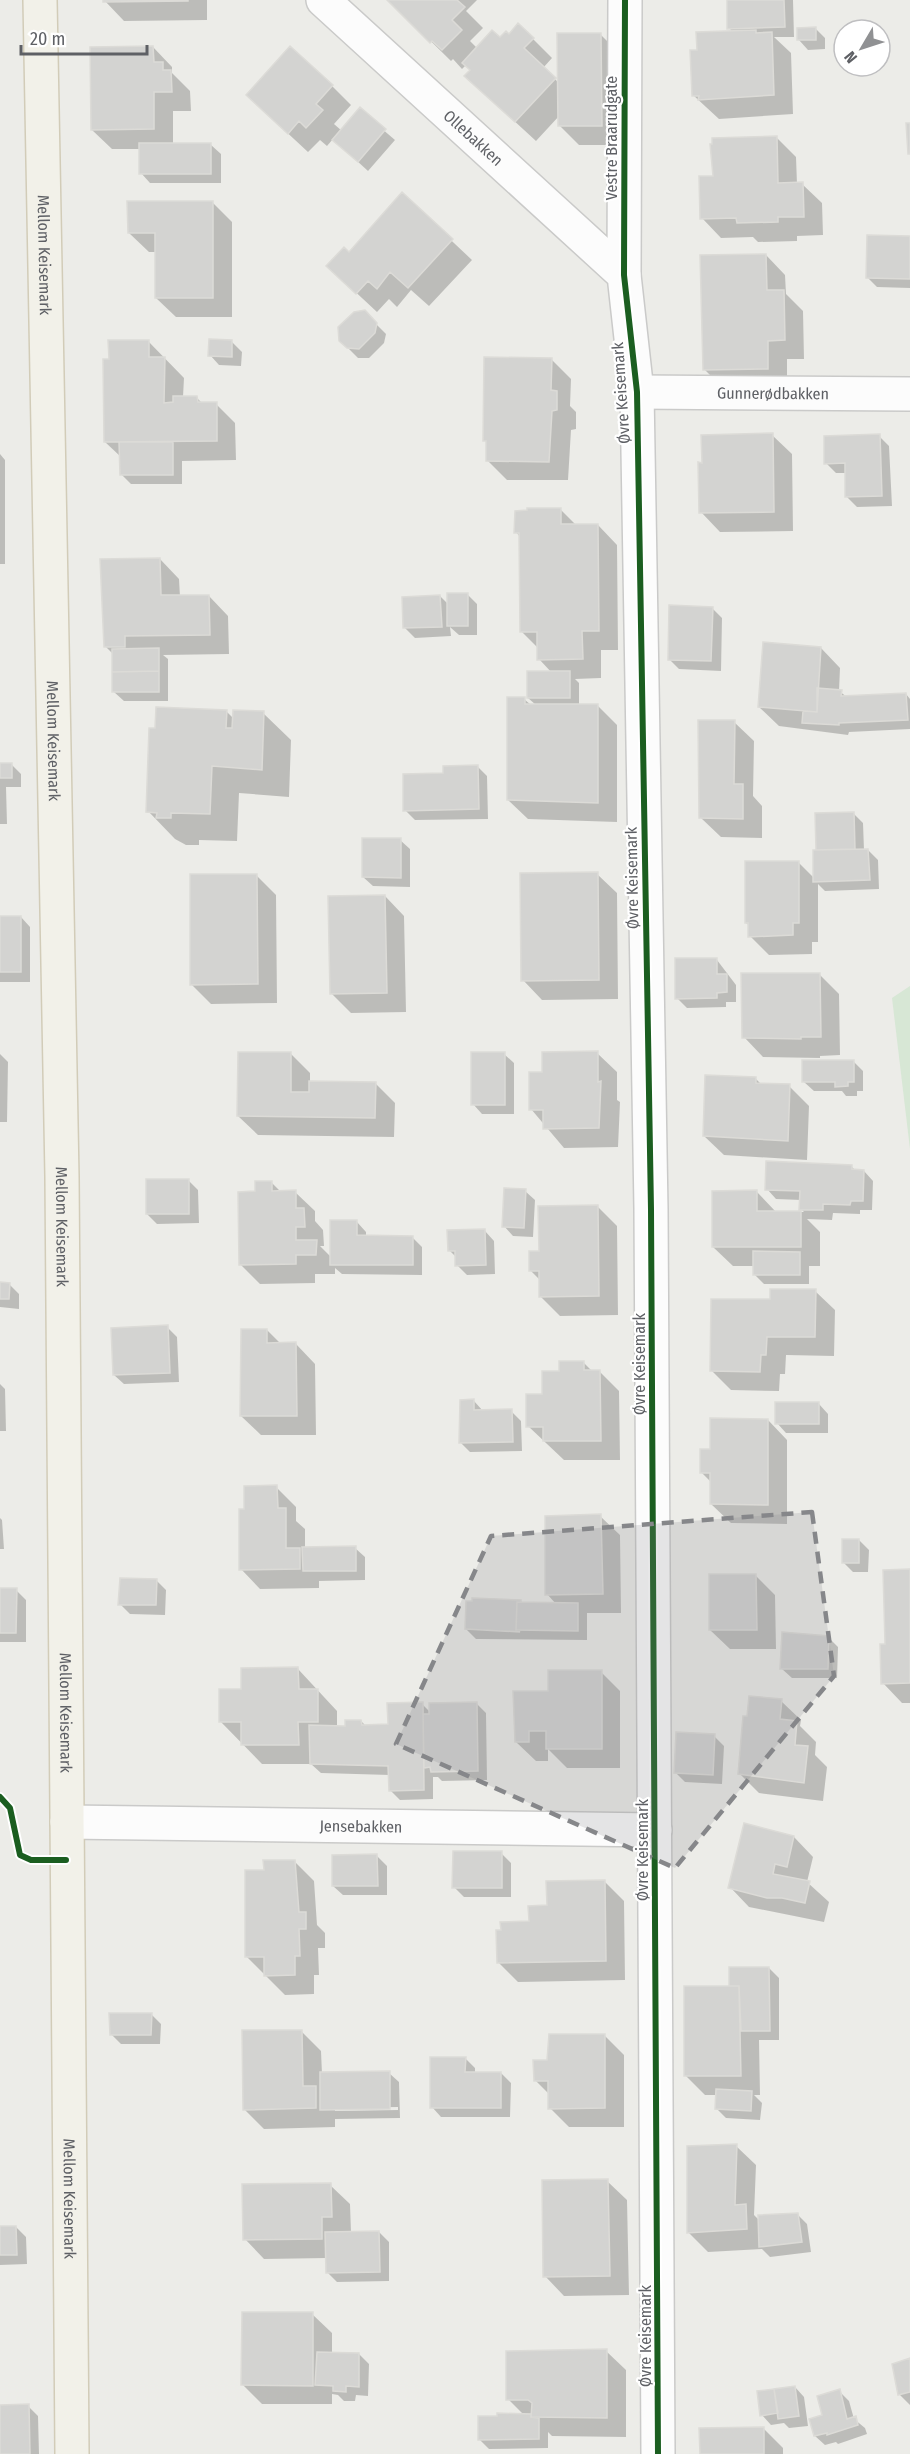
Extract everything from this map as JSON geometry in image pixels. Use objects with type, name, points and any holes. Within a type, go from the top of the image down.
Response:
[{"type":"main road","name":"Mellom Keisemark","points":[[40,0],[62,1177],[72,2454]]},
{"type":"street","name":"Ollebakken","points":[[323,0],[624,275]]},
{"type":"street","name":"Vestre Braarudgate","points":[[624,275],[625,0]]},
{"type":"street","name":"Øvre Keisemark","points":[[624,275],[638,392],[651,1221],[658,2454]]},
{"type":"street","name":"Gunnerødbakken","points":[[638,392],[910,394]]},
{"type":"street","name":"Jensebakken","points":[[67,1822],[655,1830]]},
{"type":"highlighted area","points":[[812,1512],[834,1676],[675,1868],[396,1744],[491,1536]]},
{"type":"green space","points":[[910,986],[910,1149],[892,998]]},
{"type":"building","points":[[103,0],[188,0],[188,1],[103,2]]},
{"type":"building","points":[[387,0],[457,0],[465,7],[452,20],[462,30],[442,50],[432,41],[430,43]]},
{"type":"building","points":[[727,0],[784,0],[785,27],[727,29]]},
{"type":"building","points":[[518,23],[534,38],[524,48],[556,78],[515,122],[464,76],[470,70],[462,63],[492,30],[500,37],[506,31],[509,34]]},
{"type":"building","points":[[816,27],[816,40],[797,40],[797,28]]},
{"type":"building","points":[[756,30],[756,33],[772,32],[774,95],[698,100],[699,96],[692,96],[690,50],[697,50],[696,32]]},
{"type":"building","points":[[557,33],[601,33],[602,126],[558,126]]},
{"type":"building","points":[[153,46],[154,62],[163,62],[163,70],[171,70],[172,92],[154,92],[154,129],[91,130],[90,47]]},
{"type":"building","points":[[290,46],[333,85],[316,104],[323,110],[306,128],[299,121],[288,134],[246,95]]},
{"type":"building","points":[[360,107],[386,129],[358,162],[332,140]]},
{"type":"building","points":[[906,123],[910,123],[910,154],[908,154]]},
{"type":"building","points":[[777,136],[778,183],[803,182],[804,217],[778,217],[778,222],[737,223],[736,218],[700,219],[699,176],[713,176],[710,144],[712,144],[712,138]]},
{"type":"building","points":[[139,143],[211,143],[211,174],[139,174]]},
{"type":"building","points":[[402,192],[453,239],[408,288],[390,272],[377,289],[368,281],[356,294],[326,266],[344,247],[349,252]]},
{"type":"building","points":[[127,201],[213,201],[213,298],[155,298],[155,233],[128,233]]},
{"type":"building","points":[[867,235],[910,236],[910,279],[866,278]]},
{"type":"building","points":[[766,254],[767,290],[784,290],[785,340],[768,341],[768,369],[703,370],[700,255]]},
{"type":"building","points":[[365,310],[377,323],[375,333],[359,349],[347,348],[339,341],[338,327],[354,312]]},
{"type":"building","points":[[209,339],[232,340],[232,357],[208,356]]},
{"type":"building","points":[[108,340],[149,340],[149,357],[165,357],[164,403],[173,402],[173,396],[197,396],[198,402],[217,402],[217,441],[104,442],[103,359],[109,359]]},
{"type":"building","points":[[484,357],[552,358],[551,390],[557,391],[557,410],[552,411],[549,462],[486,461],[486,441],[483,441]]},
{"type":"building","points":[[773,433],[774,512],[699,513],[698,462],[702,463],[701,435]]},
{"type":"building","points":[[880,434],[882,496],[845,497],[845,463],[824,464],[824,436]]},
{"type":"building","points":[[119,442],[173,442],[173,475],[120,475]]},
{"type":"building","points":[[527,508],[561,508],[561,524],[598,524],[599,631],[582,631],[583,659],[537,660],[537,632],[520,632],[519,533],[514,533],[515,511],[527,510]]},
{"type":"building","points":[[160,558],[161,595],[209,595],[210,635],[125,636],[125,647],[104,647],[100,559]]},
{"type":"building","points":[[447,593],[468,593],[468,626],[447,626]]},
{"type":"building","points":[[440,595],[442,627],[403,628],[402,597]]},
{"type":"building","points":[[669,605],[713,607],[711,661],[668,660]]},
{"type":"building","points":[[763,642],[821,647],[817,712],[758,707]]},
{"type":"building","points":[[159,648],[159,671],[112,672],[112,649]]},
{"type":"building","points":[[159,671],[159,692],[112,692],[112,672]]},
{"type":"building","points":[[527,671],[570,671],[570,698],[527,698]]},
{"type":"building","points":[[817,688],[842,690],[841,696],[906,693],[908,720],[839,723],[839,725],[802,723],[803,711],[817,712]]},
{"type":"building","points":[[507,697],[525,697],[525,704],[598,704],[598,803],[507,800]]},
{"type":"building","points":[[156,707],[227,710],[226,728],[232,728],[233,710],[264,711],[262,770],[212,766],[210,814],[171,813],[171,818],[156,818],[157,813],[146,812],[149,728],[155,728]]},
{"type":"building","points":[[698,720],[735,720],[734,784],[743,784],[743,819],[699,818]]},
{"type":"building","points":[[0,763],[12,763],[12,778],[0,778]]},
{"type":"building","points":[[478,765],[479,809],[403,811],[403,774],[443,773],[443,766]]},
{"type":"building","points":[[854,812],[855,849],[816,850],[815,813]]},
{"type":"building","points":[[362,838],[401,838],[401,878],[362,877]]},
{"type":"building","points":[[868,849],[870,880],[813,882],[813,850]]},
{"type":"building","points":[[745,861],[799,861],[799,923],[793,923],[793,935],[748,937],[748,923],[745,923]]},
{"type":"building","points":[[598,872],[599,980],[521,981],[520,873]]},
{"type":"building","points":[[190,874],[257,874],[258,984],[190,985]]},
{"type":"building","points":[[385,895],[387,993],[330,994],[328,896]]},
{"type":"building","points":[[0,916],[21,916],[21,972],[0,972]]},
{"type":"building","points":[[675,958],[717,958],[717,974],[727,974],[727,992],[717,993],[717,998],[675,999]]},
{"type":"building","points":[[741,973],[820,973],[821,1037],[742,1038]]},
{"type":"building","points":[[598,1051],[598,1082],[601,1081],[599,1128],[543,1129],[543,1110],[529,1110],[529,1072],[542,1072],[542,1052]]},
{"type":"building","points":[[238,1052],[291,1052],[291,1092],[309,1092],[309,1081],[376,1082],[375,1118],[237,1116]]},
{"type":"building","points":[[471,1052],[505,1052],[505,1105],[471,1105]]},
{"type":"building","points":[[802,1060],[854,1060],[854,1082],[848,1082],[848,1086],[835,1087],[835,1082],[802,1082]]},
{"type":"building","points":[[705,1075],[756,1077],[756,1083],[790,1084],[788,1141],[703,1136]]},
{"type":"building","points":[[766,1161],[852,1165],[852,1169],[864,1170],[863,1201],[851,1201],[850,1205],[823,1204],[823,1210],[799,1210],[800,1191],[765,1190]]},
{"type":"building","points":[[146,1179],[189,1179],[189,1214],[146,1214]]},
{"type":"building","points":[[255,1181],[272,1181],[272,1191],[296,1190],[296,1208],[304,1208],[305,1227],[296,1227],[296,1240],[317,1240],[316,1255],[296,1255],[296,1264],[239,1265],[238,1192],[255,1191]]},
{"type":"building","points":[[504,1188],[526,1189],[524,1228],[502,1227]]},
{"type":"building","points":[[757,1190],[757,1211],[801,1211],[801,1247],[712,1247],[712,1191]]},
{"type":"building","points":[[598,1205],[599,1296],[539,1297],[539,1271],[529,1271],[529,1251],[539,1251],[538,1206]]},
{"type":"building","points":[[330,1220],[357,1220],[357,1235],[413,1236],[413,1265],[330,1265]]},
{"type":"building","points":[[485,1229],[486,1265],[455,1266],[455,1251],[448,1251],[447,1230]]},
{"type":"building","points":[[753,1251],[800,1252],[800,1275],[753,1275]]},
{"type":"building","points":[[0,1282],[10,1283],[9,1299],[0,1299]]},
{"type":"building","points":[[770,1289],[816,1289],[815,1337],[767,1337],[766,1355],[761,1355],[760,1372],[710,1371],[711,1299],[770,1299]]},
{"type":"building","points":[[168,1325],[170,1373],[113,1375],[111,1328]]},
{"type":"building","points":[[241,1329],[267,1329],[267,1343],[296,1342],[297,1416],[240,1416]]},
{"type":"building","points":[[559,1361],[584,1361],[584,1370],[600,1370],[601,1441],[543,1441],[543,1427],[526,1427],[526,1394],[542,1394],[542,1371],[559,1371]]},
{"type":"building","points":[[474,1399],[474,1410],[512,1409],[513,1442],[459,1443],[460,1400]]},
{"type":"building","points":[[775,1402],[819,1402],[819,1424],[775,1424]]},
{"type":"building","points":[[710,1418],[768,1419],[768,1505],[710,1504],[710,1473],[700,1473],[700,1449],[710,1449]]},
{"type":"building","points":[[277,1485],[278,1508],[286,1508],[286,1548],[300,1548],[300,1569],[239,1570],[239,1509],[244,1509],[244,1486]]},
{"type":"building","points":[[601,1514],[603,1594],[545,1595],[545,1516]]},
{"type":"building","points":[[842,1539],[859,1539],[859,1563],[842,1563]]},
{"type":"building","points":[[356,1546],[356,1571],[303,1571],[302,1547]]},
{"type":"building","points":[[910,1569],[910,1683],[881,1684],[880,1644],[885,1644],[883,1570]]},
{"type":"building","points":[[709,1574],[756,1574],[757,1630],[709,1630]]},
{"type":"building","points":[[120,1578],[157,1579],[156,1605],[118,1605]]},
{"type":"building","points":[[0,1588],[17,1588],[16,1633],[0,1633]]},
{"type":"building","points":[[472,1598],[521,1600],[517,1602],[516,1630],[520,1632],[465,1629],[466,1601],[472,1601]]},
{"type":"building","points":[[517,1602],[578,1603],[578,1631],[516,1630]]},
{"type":"building","points":[[782,1632],[829,1636],[828,1669],[780,1669]]},
{"type":"building","points":[[298,1667],[299,1689],[318,1689],[318,1722],[298,1722],[299,1745],[241,1745],[241,1722],[219,1722],[219,1689],[241,1689],[241,1668]]},
{"type":"building","points":[[548,1670],[602,1670],[602,1749],[546,1749],[546,1731],[529,1731],[529,1742],[515,1742],[513,1691],[548,1691]]},
{"type":"building","points":[[749,1696],[782,1699],[780,1719],[797,1721],[795,1745],[808,1746],[804,1783],[738,1774],[743,1716],[747,1716]]},
{"type":"building","points":[[423,1702],[424,1790],[389,1791],[388,1766],[310,1764],[309,1725],[345,1726],[345,1720],[361,1720],[362,1725],[388,1724],[387,1703]]},
{"type":"building","points":[[477,1702],[478,1771],[431,1772],[430,1767],[424,1768],[423,1714],[429,1714],[429,1703]]},
{"type":"building","points":[[676,1732],[715,1734],[713,1775],[674,1773]]},
{"type":"building","points":[[744,1823],[794,1836],[787,1867],[775,1864],[773,1874],[810,1881],[805,1903],[782,1898],[767,1898],[728,1888]]},
{"type":"building","points":[[453,1851],[502,1851],[502,1888],[452,1888]]},
{"type":"building","points":[[377,1854],[378,1886],[332,1886],[332,1855]]},
{"type":"building","points":[[263,1860],[295,1860],[299,1912],[306,1912],[306,1929],[299,1929],[300,1956],[295,1956],[295,1975],[264,1976],[264,1957],[245,1957],[245,1870],[264,1870]]},
{"type":"building","points":[[605,1880],[606,1961],[497,1963],[496,1930],[501,1930],[500,1922],[529,1921],[528,1906],[547,1905],[546,1881]]},
{"type":"building","points":[[729,1967],[769,1967],[770,2031],[741,2031],[739,1986],[729,1986]]},
{"type":"building","points":[[684,1986],[739,1986],[741,2076],[684,2076]]},
{"type":"building","points":[[109,2013],[152,2013],[151,2035],[110,2035]]},
{"type":"building","points":[[242,2030],[302,2030],[303,2086],[316,2086],[316,2108],[243,2110]]},
{"type":"building","points":[[549,2034],[605,2034],[605,2108],[548,2109],[548,2081],[534,2081],[533,2060],[547,2060]]},
{"type":"building","points":[[430,2057],[466,2057],[465,2072],[501,2072],[501,2108],[430,2108]]},
{"type":"building","points":[[390,2071],[390,2109],[320,2110],[320,2072]]},
{"type":"building","points":[[716,2089],[752,2091],[751,2111],[715,2109]]},
{"type":"building","points":[[737,2144],[735,2205],[746,2204],[747,2229],[687,2233],[687,2146]]},
{"type":"building","points":[[608,2179],[610,2276],[543,2277],[542,2180]]},
{"type":"building","points":[[331,2183],[332,2217],[322,2217],[322,2239],[243,2240],[242,2184]]},
{"type":"building","points":[[798,2213],[802,2242],[759,2247],[758,2215]]},
{"type":"building","points":[[0,2226],[16,2226],[17,2255],[0,2255]]},
{"type":"building","points":[[379,2231],[380,2272],[326,2273],[325,2232]]},
{"type":"building","points":[[242,2312],[313,2312],[313,2386],[241,2385]]},
{"type":"building","points":[[607,2349],[607,2418],[531,2417],[532,2403],[528,2400],[506,2400],[506,2351]]},
{"type":"building","points":[[317,2352],[359,2353],[359,2387],[346,2386],[346,2392],[333,2391],[333,2386],[315,2385]]},
{"type":"building","points":[[910,2358],[910,2392],[898,2395],[892,2364]]},
{"type":"building","points":[[795,2386],[799,2416],[778,2419],[774,2389]]},
{"type":"building","points":[[774,2389],[778,2413],[760,2416],[757,2391]]},
{"type":"building","points":[[840,2389],[847,2419],[856,2416],[858,2425],[827,2435],[827,2433],[814,2436],[809,2419],[822,2415],[817,2396]]},
{"type":"building","points":[[29,2404],[30,2454],[0,2454],[0,2405]]},
{"type":"building","points":[[497,2413],[531,2414],[531,2417],[539,2418],[539,2439],[478,2440],[478,2416],[497,2416]]},
{"type":"building","points":[[764,2427],[764,2454],[700,2454],[699,2428]]},
{"type":"cycle path","points":[[625,0],[624,275],[637,392],[651,1209],[658,2454]]},
{"type":"cycle path","points":[[0,1797],[10,1808],[20,1855],[31,1860],[66,1860]]}]
